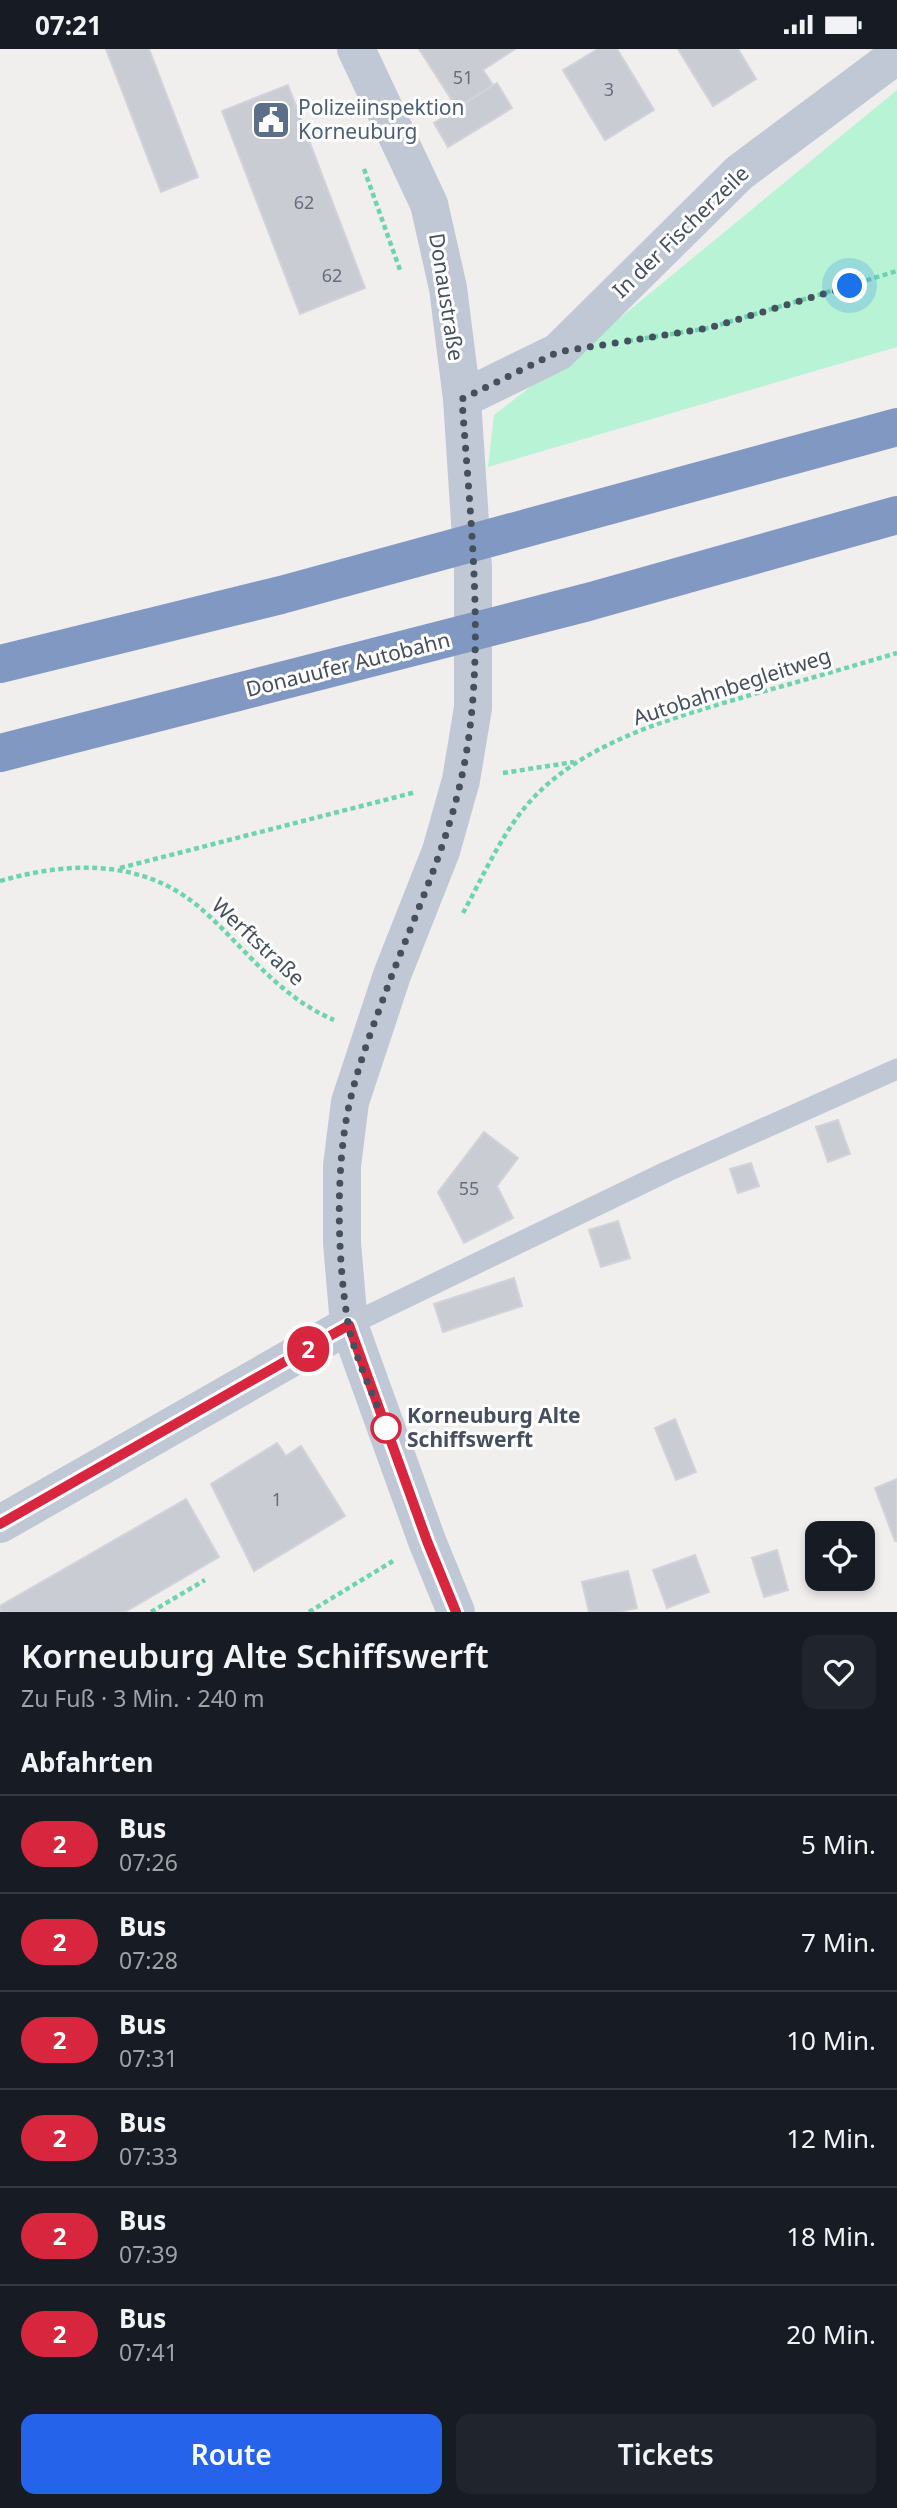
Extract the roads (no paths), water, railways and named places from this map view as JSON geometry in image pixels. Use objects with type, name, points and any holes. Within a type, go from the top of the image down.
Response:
[{"type":"highway","points":[[0,664],[281,595],[897,427]]},
{"type":"highway","name":"Donauufer Autobahn","points":[[0,753],[588,603],[897,515]]},
{"type":"street","name":"Donaustraße","points":[[356,49],[429,204],[448,288],[462,399],[473,568],[473,708],[461,780],[441,851],[370,1035],[350,1102],[342,1166],[342,1243],[349,1325],[427,1541],[456,1612]]},
{"type":"street","name":"In der Fischerzeile","points":[[462,399],[558,352],[739,173],[897,55]]},
{"type":"street","points":[[0,1524],[349,1325]]},
{"type":"lane","points":[[349,1325],[668,1171],[897,1069]]},
{"type":"place","name":"Polizeiinspektion Korneuburg","points":[[271,120]]},
{"type":"place","name":"Korneuburg Alte Schiffswerft","points":[[386,1428]]}]
